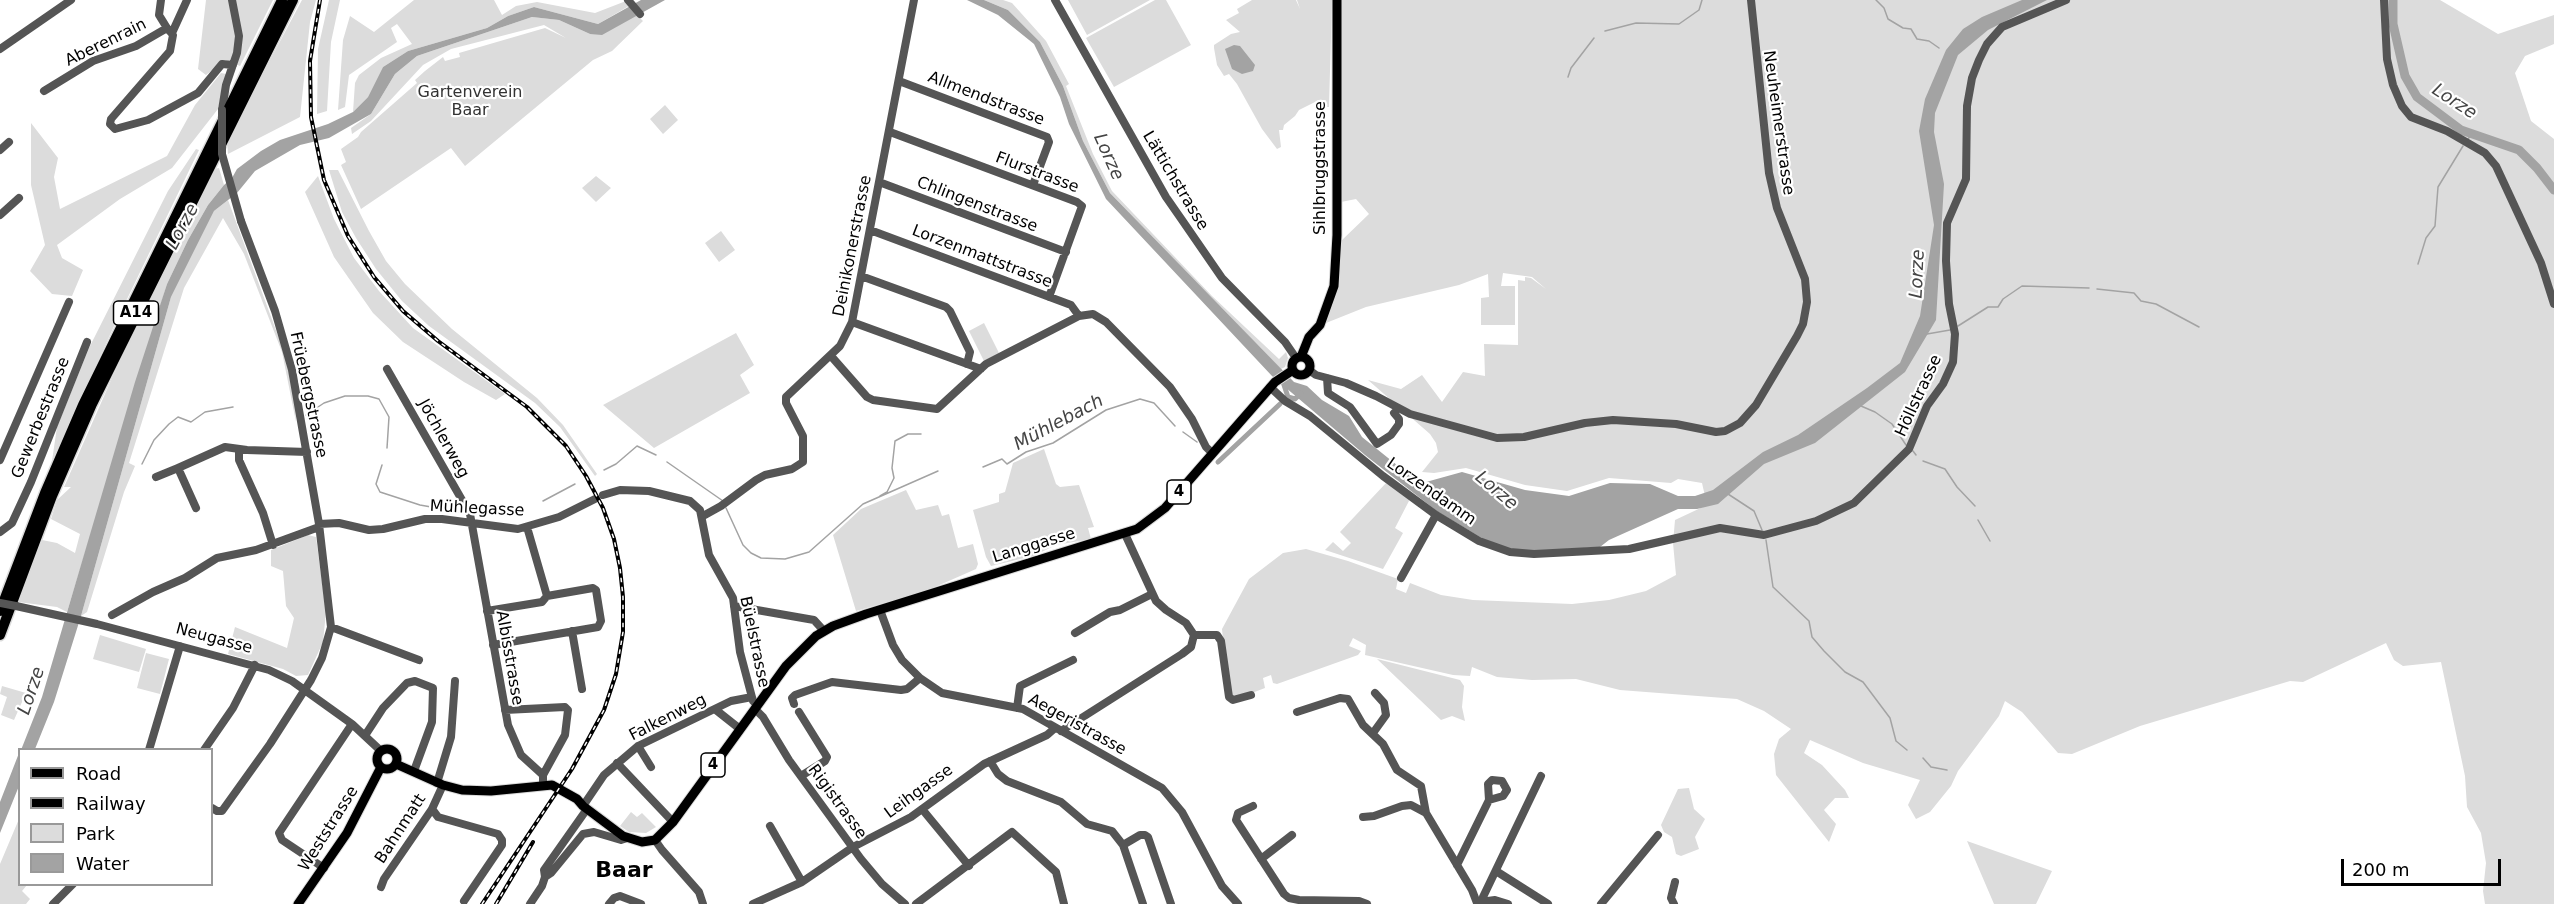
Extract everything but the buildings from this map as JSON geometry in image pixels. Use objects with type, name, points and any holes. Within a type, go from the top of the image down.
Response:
[{"type":"highway","name":"A14","points":[[0,612],[45,493],[87,396],[282,0]]},
{"type":"highway","name":"A14","points":[[0,635],[52,496],[107,372],[293,0]]},
{"type":"main road","name":"Sihlbruggstrasse","points":[[1301,358],[1307,351],[1331,298],[1336,249],[1337,0]]},
{"type":"main road","name":"Sihlbruggstrasse","points":[[1301,358],[1305,344],[1315,332]]},
{"type":"main road","points":[[1301,358],[1309,370],[1302,375],[1290,372],[1292,362],[1301,358]]},
{"type":"main road","name":"Langgasse","points":[[755,704],[797,653],[824,631],[880,610],[1125,534],[1147,523],[1165,508],[1272,385],[1290,372]]},
{"type":"main road","name":"4","points":[[655,840],[673,822],[740,729],[755,704]]},
{"type":"main road","points":[[386,749],[393,751],[397,757],[396,764],[389,769],[381,767],[377,758],[381,751],[386,749]]},
{"type":"main road","points":[[396,764],[440,784],[462,790],[544,786],[578,806],[585,807],[627,838],[642,842],[655,840]]},
{"type":"main road","name":"Weststrasse","points":[[298,904],[324,868],[364,804],[381,767]]},
{"type":"street","points":[[0,49],[71,0]]},
{"type":"street","points":[[161,0],[159,15],[170,31],[187,0]]},
{"type":"street","name":"Früebergstrasse","points":[[213,809],[217,812],[222,811],[270,744],[322,658],[331,627],[319,525],[287,350],[276,311],[225,169],[221,139],[222,110],[239,36],[232,0]]},
{"type":"street","name":"Deinikonerstrasse","points":[[703,516],[765,475],[792,469],[803,462],[803,436],[786,403],[786,397],[831,356],[848,334],[852,322],[914,0]]},
{"type":"street","name":"Lättichstrasse","points":[[1055,0],[1166,196],[1182,220],[1222,278],[1301,358]]},
{"type":"street","name":"Neuheimerstrasse","points":[[1309,370],[1377,396],[1410,414],[1497,438],[1524,437],[1585,423],[1613,420],[1676,424],[1716,432],[1725,431],[1740,423],[1756,405],[1797,336],[1803,324],[1807,302],[1805,279],[1777,208],[1768,173],[1751,0]]},
{"type":"street","name":"Höllstrasse","points":[[1707,530],[1723,528],[1749,535],[1764,536],[1816,521],[1854,503],[1909,449],[1927,406],[1943,384],[1953,362],[1955,334],[1948,294],[1947,223],[1966,179],[1967,106],[1972,78],[1987,44],[2002,27],[2066,0]]},
{"type":"street","points":[[2384,0],[2387,59],[2393,85],[2402,106],[2411,117],[2446,131],[2485,153],[2496,166],[2541,262],[2554,304]]},
{"type":"street","points":[[628,1],[640,14]]},
{"type":"street","name":"Aberenrain","points":[[44,91],[105,55],[136,46],[170,31],[170,51],[111,118],[112,127],[115,129],[148,120],[198,93],[222,64],[233,65]]},
{"type":"street","name":"Allmendstrasse","points":[[899,81],[1047,137],[1049,142],[1033,185]]},
{"type":"street","name":"Flurstrasse","points":[[890,132],[1033,185],[1082,206],[1049,297]]},
{"type":"street","points":[[0,150],[9,142]]},
{"type":"street","name":"Chlingenstrasse","points":[[879,182],[1066,252]]},
{"type":"street","points":[[0,215],[19,198]]},
{"type":"street","name":"Lorzenmattstrasse","points":[[870,230],[1071,305],[1079,316]]},
{"type":"street","points":[[861,276],[946,307],[970,352],[967,364]]},
{"type":"street","points":[[0,460],[69,302]]},
{"type":"street","points":[[831,356],[867,397],[873,400],[932,409],[941,406],[981,369],[1079,316],[1093,314],[1106,322],[1170,387],[1192,419],[1206,447],[1212,453]]},
{"type":"street","points":[[852,322],[981,369]]},
{"type":"street","name":"Gewerbestrasse","points":[[0,532],[12,523],[87,342]]},
{"type":"street","points":[[1288,346],[1305,344]]},
{"type":"street","name":"Jöchlerweg","points":[[387,369],[465,505],[471,523]]},
{"type":"street","points":[[1327,378],[1328,393],[1350,407],[1377,444],[1391,435],[1399,424],[1399,419],[1394,413]]},
{"type":"street","name":"Lorzendamm","points":[[1272,385],[1285,401],[1310,416],[1383,476],[1436,515],[1479,541],[1510,552],[1534,554],[1629,549],[1707,530]]},
{"type":"street","points":[[156,477],[225,447],[307,452]]},
{"type":"street","points":[[238,449],[238,460],[263,513],[273,545]]},
{"type":"street","points":[[178,468],[196,508]]},
{"type":"street","name":"Mühlegasse","points":[[112,615],[153,592],[185,578],[217,558],[273,545],[319,525],[339,523],[369,530],[383,530],[425,519],[507,528],[527,527],[558,517],[599,497],[620,490],[649,490],[690,501],[703,516]]},
{"type":"street","points":[[1401,578],[1436,515]]},
{"type":"street","name":"Büelstrasse","points":[[703,516],[709,555],[728,587],[734,606],[740,652],[755,704]]},
{"type":"street","name":"Albisstrasse","points":[[471,523],[505,710],[514,744],[531,766],[543,775]]},
{"type":"street","points":[[527,527],[548,596]]},
{"type":"street","points":[[1125,534],[1152,594],[1162,607],[1186,623],[1194,635],[1216,635],[1221,641],[1229,697],[1233,700],[1251,695]]},
{"type":"street","points":[[487,611],[542,602],[548,596],[593,588],[596,590],[601,624],[598,627],[493,645]]},
{"type":"street","points":[[1075,633],[1110,612],[1120,610],[1152,594]]},
{"type":"street","name":"Neugasse","points":[[0,603],[84,621],[255,665],[280,675],[304,689],[366,734],[381,751]]},
{"type":"street","points":[[734,606],[814,620],[824,631]]},
{"type":"street","name":"Aegeristrasse","points":[[880,610],[893,645],[902,660],[920,678],[942,693],[1017,708],[1167,793],[1182,813],[1216,876],[1238,904]]},
{"type":"street","points":[[331,627],[419,660]]},
{"type":"street","points":[[572,631],[582,689]]},
{"type":"street","name":"Leihgasse","points":[[753,904],[802,882],[853,847],[894,828],[966,775],[990,761],[1058,730],[1186,651],[1192,644],[1194,635]]},
{"type":"street","points":[[150,748],[180,646]]},
{"type":"street","points":[[1017,708],[1020,686],[1072,660]]},
{"type":"street","points":[[205,748],[232,708],[255,665]]},
{"type":"street","points":[[794,704],[792,698],[795,695],[832,682],[842,681],[901,690],[907,689],[920,678]]},
{"type":"street","points":[[366,734],[383,708],[407,683],[415,681],[433,687],[432,722],[414,771]]},
{"type":"street","points":[[440,784],[451,737],[454,681]]},
{"type":"street","points":[[1373,733],[1386,714],[1384,703],[1375,693]]},
{"type":"street","points":[[1297,712],[1341,698],[1348,699],[1356,716],[1383,744],[1397,770],[1421,786],[1426,813],[1478,903]]},
{"type":"street","name":"Falkenweg","points":[[545,877],[544,870],[604,775],[617,763],[638,746],[736,699],[755,704]]},
{"type":"street","name":"Rigistrasse","points":[[755,704],[801,776],[871,872],[905,904]]},
{"type":"street","points":[[505,710],[565,708],[568,710],[565,735],[543,775],[544,786]]},
{"type":"street","points":[[716,710],[740,729]]},
{"type":"street","points":[[799,712],[827,757],[825,761],[801,776]]},
{"type":"street","points":[[324,868],[282,840],[279,833],[352,723]]},
{"type":"street","points":[[638,746],[651,767]]},
{"type":"street","points":[[990,761],[998,774],[1007,781],[1061,802],[1080,821],[1112,831],[1123,845],[1143,904]]},
{"type":"street","points":[[617,763],[673,822]]},
{"type":"street","points":[[1478,903],[1484,897],[1541,776]]},
{"type":"street","name":"Bahnmatt","points":[[381,887],[384,879],[432,809],[440,784]]},
{"type":"street","points":[[1457,865],[1489,800]]},
{"type":"street","points":[[1253,806],[1238,813],[1236,820],[1284,894],[1299,900],[1359,901],[1367,904]]},
{"type":"street","points":[[1363,817],[1374,816],[1402,806],[1411,806],[1426,813]]},
{"type":"street","points":[[432,809],[438,817],[498,834],[502,840],[502,845],[464,901]]},
{"type":"street","points":[[922,809],[969,866]]},
{"type":"street","points":[[770,826],[802,882]]},
{"type":"street","points":[[530,904],[545,877],[551,873],[583,834],[594,831],[621,840],[627,838]]},
{"type":"street","points":[[916,904],[1012,832],[1056,872],[1064,904]]},
{"type":"street","points":[[1123,845],[1140,835],[1145,834],[1148,837],[1171,904]]},
{"type":"street","points":[[1261,859],[1292,835]]},
{"type":"street","points":[[1601,904],[1659,835]]},
{"type":"street","points":[[655,840],[699,892],[703,904]]},
{"type":"street","points":[[1496,871],[1520,884],[1548,904]]},
{"type":"street","points":[[1674,904],[1671,898],[1675,882]]},
{"type":"street","points":[[53,904],[73,886]]},
{"type":"street","points":[[609,904],[614,898],[620,896],[641,904]]},
{"type":"street","points":[[1478,903],[1495,900],[1508,904]]},
{"type":"green space","points":[[206,0],[273,0],[240,66],[225,60],[206,75],[198,69]]},
{"type":"green space","points":[[302,0],[316,0],[310,22],[300,117],[228,154],[227,141]]},
{"type":"green space","points":[[329,0],[340,0],[331,42],[327,111],[317,114],[318,49]]},
{"type":"green space","points":[[414,0],[494,0],[502,15],[516,6],[537,2],[595,13],[626,1],[629,6],[598,24],[534,7],[508,16],[487,28],[408,51],[383,67],[368,97],[353,112],[355,83],[359,75],[381,58],[412,44],[397,24],[391,28],[397,42],[349,75],[345,107],[338,110],[343,40],[350,16],[374,32]]},
{"type":"green space","points":[[984,0],[1003,0],[1012,3],[1046,41],[1069,84],[1066,86],[1093,154],[1112,191],[1212,296],[1279,359],[1286,352],[1288,358],[1285,367],[1281,369],[1110,193],[1083,141],[1063,86],[1040,42],[1008,10]]},
{"type":"green space","points":[[1068,0],[1150,0],[1087,35]]},
{"type":"green space","points":[[1155,0],[1166,0],[1191,45],[1114,87],[1086,38]]},
{"type":"green space","points":[[1252,0],[1296,0],[1300,9],[1297,0],[1332,0],[1329,107],[1322,107],[1319,100],[1299,110],[1284,125],[1283,130],[1279,130],[1281,147],[1277,149],[1262,129],[1237,84],[1229,74],[1224,76],[1217,65],[1214,48],[1214,45],[1231,34],[1240,32],[1226,20],[1239,13],[1237,9]]},
{"type":"green space","points":[[1342,0],[2440,0],[2498,34],[2554,15],[2554,44],[2525,56],[2515,73],[2531,121],[2554,139],[2554,904],[2485,904],[2483,891],[2486,863],[2481,833],[2467,807],[2465,776],[2441,662],[2403,666],[2394,660],[2386,643],[2303,682],[2290,681],[2140,726],[2072,754],[2058,753],[2022,712],[2005,701],[1999,716],[1958,771],[1951,786],[1930,812],[1916,819],[1908,805],[1920,780],[1863,763],[1810,740],[1804,753],[1822,765],[1845,790],[1849,798],[1835,798],[1824,810],[1836,824],[1829,842],[1776,775],[1774,754],[1779,739],[1791,729],[1764,711],[1737,699],[1620,690],[1576,679],[1532,680],[1497,677],[1472,667],[1470,676],[1453,675],[1365,655],[1366,645],[1353,638],[1349,646],[1361,651],[1358,655],[1277,684],[1273,683],[1271,675],[1263,678],[1265,688],[1244,696],[1232,697],[1228,690],[1222,629],[1249,579],[1283,553],[1306,549],[1348,561],[1398,579],[1396,589],[1406,593],[1410,583],[1441,595],[1473,600],[1572,604],[1609,600],[1646,591],[1676,575],[1673,543],[1675,520],[1707,505],[1702,483],[1678,479],[1671,483],[1609,478],[1567,491],[1525,485],[1466,468],[1434,473],[1422,472],[1438,452],[1436,443],[1430,434],[1368,380],[1401,389],[1422,375],[1442,402],[1463,372],[1485,376],[1484,344],[1518,345],[1518,280],[1525,281],[1525,277],[1531,278],[1546,289],[1532,277],[1503,273],[1501,286],[1515,286],[1515,325],[1481,325],[1481,298],[1489,297],[1488,274],[1459,285],[1366,307],[1326,323],[1337,292],[1341,241],[1369,214],[1356,199],[1341,202]]},
{"type":"green space","name":"Gartenverein Baar","points":[[637,15],[643,21],[612,51],[593,60],[465,166],[451,148],[361,209],[341,165],[346,162],[341,149],[358,137],[417,83],[415,80],[425,71],[443,57],[445,61],[460,57],[459,53],[545,28],[566,38],[544,25],[451,49],[423,65],[371,121],[352,134],[351,128],[371,114],[395,74],[417,56],[532,17],[559,20],[590,34]]},
{"type":"green space","points":[[221,73],[226,74],[218,109],[172,168],[120,199],[57,245],[62,258],[83,270],[72,296],[52,294],[30,271],[45,245],[31,185],[31,123],[58,158],[54,177],[60,209],[167,156],[195,105]]},
{"type":"green space","points":[[665,105],[678,120],[663,134],[650,119]]},
{"type":"green space","points":[[196,149],[199,150],[52,461],[57,427],[89,348],[168,191]]},
{"type":"green space","points":[[219,168],[224,185],[208,205],[167,284],[67,612],[57,607],[18,602],[42,540],[57,543],[75,553],[80,534],[51,519],[57,500],[71,487],[64,487],[112,378],[214,169]]},
{"type":"green space","points":[[329,170],[338,170],[386,261],[405,284],[452,329],[537,398],[563,425],[597,474],[595,476],[560,427],[535,403],[429,326],[402,301],[376,269],[356,238],[342,212]]},
{"type":"green space","points":[[318,176],[334,219],[354,258],[379,291],[413,328],[505,394],[496,400],[464,382],[403,342],[373,313],[334,257],[305,192]]},
{"type":"green space","points":[[596,176],[611,188],[596,202],[582,188]]},
{"type":"green space","points":[[228,200],[284,352],[295,399],[296,422],[282,352],[244,254],[223,218],[184,288],[129,463],[135,466],[124,492],[87,612],[81,616],[171,297],[214,211]]},
{"type":"green space","points":[[721,231],[735,250],[719,262],[705,243]]},
{"type":"green space","points":[[984,323],[999,353],[984,361],[969,331]]},
{"type":"green space","points":[[736,333],[754,365],[740,375],[750,393],[654,448],[603,405]]},
{"type":"green space","points":[[1044,449],[1056,484],[1060,487],[1079,485],[1094,527],[1088,528],[1091,539],[1056,545],[1033,556],[991,566],[986,557],[973,510],[999,502],[999,494],[1005,492],[1013,463]]},
{"type":"green space","points":[[1386,483],[1410,499],[1395,528],[1403,533],[1383,569],[1325,550],[1333,542],[1343,551],[1351,543],[1340,532]]},
{"type":"green space","points":[[906,490],[916,510],[938,505],[942,516],[949,514],[958,548],[973,544],[978,564],[976,569],[926,591],[856,611],[833,535],[861,509]]},
{"type":"green space","points":[[308,535],[316,537],[326,612],[323,642],[308,675],[296,676],[283,669],[228,654],[235,627],[287,648],[294,618],[286,606],[283,571],[271,566],[271,550]]},
{"type":"green space","points":[[100,635],[146,649],[139,672],[93,659]]},
{"type":"green space","points":[[146,653],[169,659],[160,694],[137,688]]},
{"type":"green space","points":[[1377,659],[1460,680],[1464,686],[1462,707],[1465,721],[1452,716],[1441,720]]},
{"type":"green space","points":[[2,686],[26,693],[14,720],[1,715],[7,697],[0,694]]},
{"type":"green space","points":[[1689,788],[1694,809],[1705,819],[1695,837],[1699,849],[1681,856],[1676,854],[1672,837],[1664,832],[1661,825],[1678,789]]},
{"type":"green space","points":[[631,812],[637,817],[642,813],[656,827],[646,833],[629,832],[620,826]]},
{"type":"green space","points":[[18,821],[18,886],[26,886],[22,891],[30,899],[26,904],[0,904],[0,864]]},
{"type":"green space","points":[[1967,841],[2052,871],[2036,904],[1994,904]]},
{"type":"water","points":[[641,0],[665,0],[602,35],[590,34],[559,20],[532,17],[417,56],[395,74],[371,114],[329,138],[300,145],[255,171],[237,193],[214,211],[171,297],[81,616],[54,702],[35,748],[22,748],[42,697],[135,382],[167,284],[208,205],[237,169],[261,151],[280,140],[328,124],[353,112],[368,97],[383,67],[408,51],[487,28],[508,16],[534,7],[598,24]]},
{"type":"water","points":[[967,0],[984,0],[1008,10],[1040,42],[1063,86],[1083,141],[1110,193],[1294,382],[1307,386],[1322,400],[1349,416],[1362,437],[1418,482],[1462,472],[1525,490],[1569,496],[1610,483],[1650,484],[1678,496],[1695,496],[1713,490],[1763,452],[1798,435],[1900,363],[1920,316],[1934,225],[1919,131],[1925,99],[1946,50],[1963,29],[1982,17],[2022,0],[2047,0],[1988,30],[1958,55],[1935,113],[1934,132],[1944,184],[1936,320],[1905,372],[1815,443],[1764,464],[1718,504],[1697,509],[1678,509],[1609,540],[1600,547],[1533,551],[1508,549],[1485,540],[1438,512],[1365,455],[1272,376],[1106,199],[1069,124],[1060,97],[1034,44],[998,15]]},
{"type":"water","points":[[1234,45],[1240,46],[1255,65],[1253,71],[1242,74],[1232,69],[1225,49]]},
{"type":"water","points":[[18,756],[18,788],[0,833],[0,802]]},
{"type":"waterway","points":[[1605,31],[1636,23],[1679,24],[1699,10],[1702,0]]},
{"type":"waterway","points":[[1876,0],[1884,8],[1888,19],[1903,28],[1911,29],[1917,39],[1929,41],[1939,48]]},
{"type":"waterway","name":"Lorze","points":[[2393,0],[2393,24],[2405,76],[2417,97],[2461,130],[2519,150],[2554,190]]},
{"type":"waterway","points":[[1568,77],[1571,68],[1594,38]]},
{"type":"waterway","name":"Lorze","points":[[2468,139],[2472,134]]},
{"type":"waterway","points":[[2418,264],[2426,238],[2435,226],[2438,187],[2463,146]]},
{"type":"waterway","points":[[1958,326],[1988,307],[1998,307],[2003,299],[2022,286],[2089,288]]},
{"type":"waterway","points":[[2097,289],[2134,293],[2141,301],[2156,304],[2199,327]]},
{"type":"waterway","points":[[1927,334],[1950,330]]},
{"type":"waterway","points":[[1282,379],[1288,397],[1295,399],[1301,393]]},
{"type":"waterway","name":"Mühlebach","points":[[306,415],[324,403],[345,396],[368,396],[379,399],[389,417],[387,448]]},
{"type":"waterway","name":"Mühlebach","points":[[983,467],[1002,459],[1007,464],[1026,452],[1053,443],[1106,410],[1140,399],[1154,403],[1175,426]]},
{"type":"waterway","points":[[1218,462],[1280,404]]},
{"type":"waterway","points":[[1861,406],[1875,412],[1892,424],[1906,445]]},
{"type":"waterway","name":"Mühlebach","points":[[142,464],[154,440],[178,417],[191,422],[205,412],[233,407]]},
{"type":"waterway","name":"Mühlebach","points":[[1183,432],[1197,442]]},
{"type":"waterway","points":[[880,496],[887,492],[894,478],[892,468],[895,441],[908,434],[921,434]]},
{"type":"waterway","name":"Mühlebach","points":[[604,470],[616,464],[637,446],[656,455]]},
{"type":"waterway","points":[[1913,451],[1916,455]]},
{"type":"waterway","points":[[1923,461],[1945,469],[1957,487],[1975,506]]},
{"type":"waterway","name":"Mühlebach","points":[[667,462],[723,501]]},
{"type":"waterway","name":"Mühlebach","points":[[382,465],[376,484],[380,492],[420,505],[459,512]]},
{"type":"waterway","name":"Mühlebach","points":[[726,508],[743,545],[751,553],[761,558],[785,559],[809,552],[863,504],[938,471]]},
{"type":"waterway","name":"Mühlebach","points":[[543,501],[575,484]]},
{"type":"waterway","points":[[1728,494],[1754,511],[1762,530]]},
{"type":"waterway","points":[[1978,520],[1990,541]]},
{"type":"waterway","points":[[1766,540],[1773,587],[1809,621],[1812,637],[1824,651],[1845,672],[1863,682],[1890,718],[1896,741],[1907,750]]},
{"type":"waterway","points":[[1923,758],[1931,767],[1947,770]]},
{"type":"railway","points":[[320,0],[310,61],[311,117],[324,180],[348,236],[374,277],[403,311],[438,341],[527,407],[566,446],[586,476],[603,508],[614,539],[620,568],[623,632],[616,674],[604,710],[572,769],[482,904]]},
{"type":"railway","points":[[496,904],[533,842]]},
{"type":"district","name":"Baar","points":[[624,871]]}]
